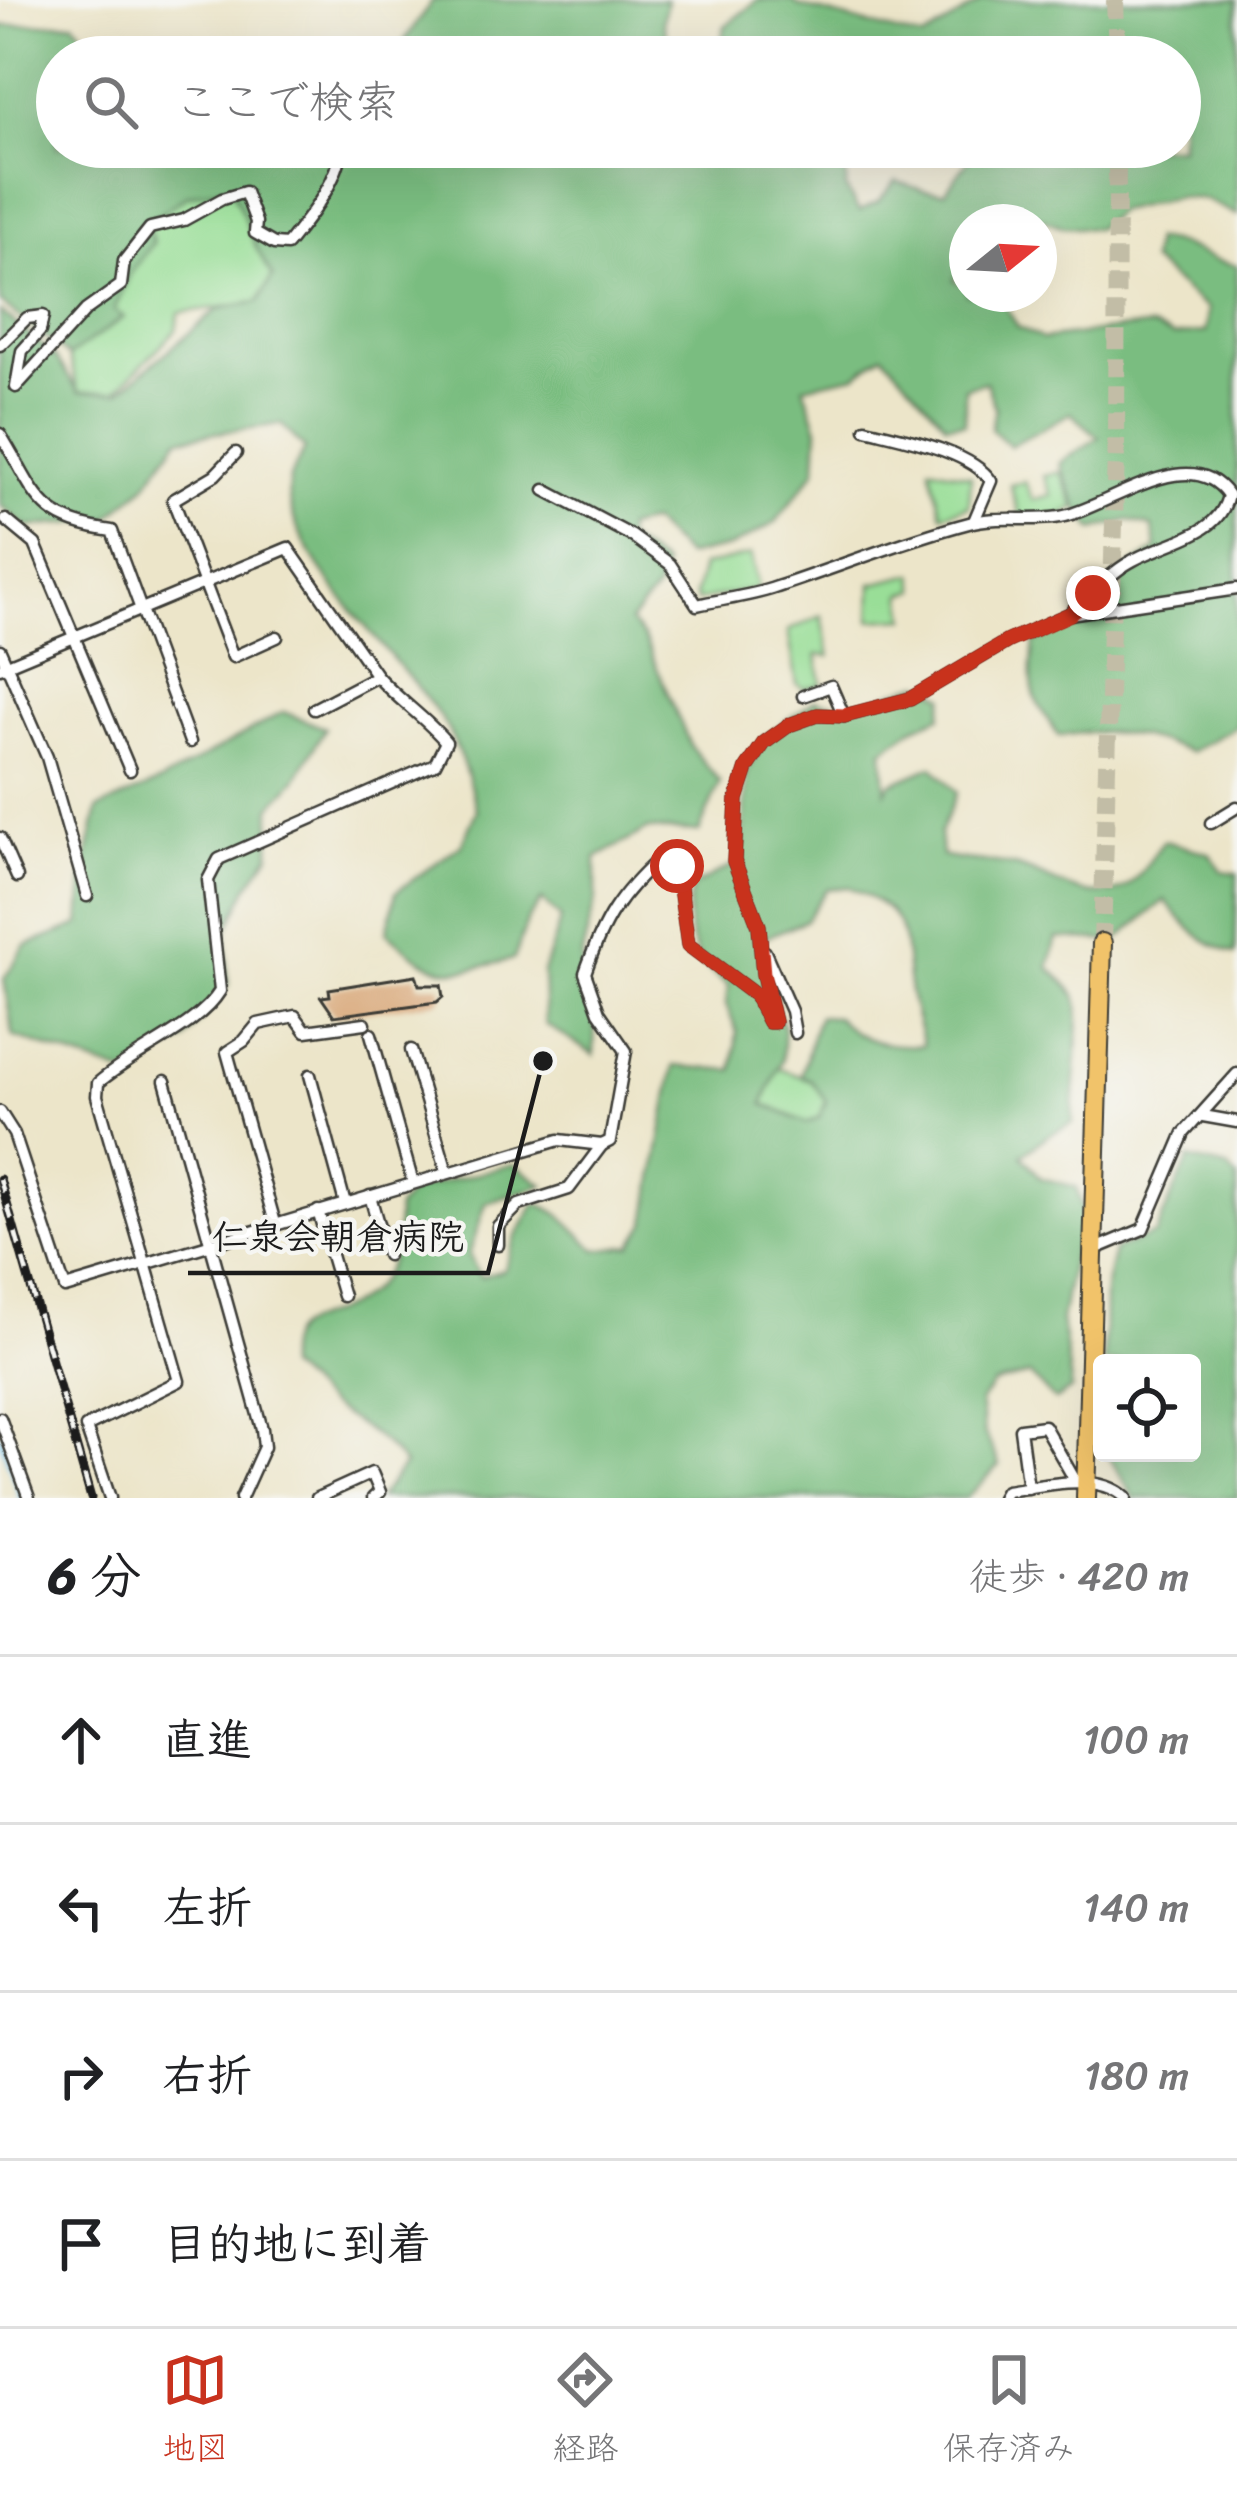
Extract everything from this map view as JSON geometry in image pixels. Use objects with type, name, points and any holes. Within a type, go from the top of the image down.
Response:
[{"type":"highway","points":[[1079,1487],[1093,1250],[1102,943]]},
{"type":"street","points":[[0,345],[27,318],[43,316],[40,331],[22,351],[16,387],[86,310],[121,285],[124,260],[150,228],[184,220],[222,199],[245,192],[256,233],[274,244],[287,245],[312,213],[336,168]]},
{"type":"street","points":[[866,429],[931,446],[984,471],[991,481],[974,521]]},
{"type":"street","points":[[0,434],[41,507],[77,526],[112,531],[190,742]]},
{"type":"street","points":[[236,453],[215,475],[173,500],[232,657],[277,637]]},
{"type":"street","points":[[545,490],[632,536],[670,564],[697,604],[775,588],[826,567],[974,521],[1064,517],[1127,489],[1195,473],[1222,485],[1228,495],[1225,512],[1212,525],[1128,562],[1070,614]]},
{"type":"street","points":[[6,520],[35,544],[130,770]]},
{"type":"street","points":[[3,666],[289,548],[377,676],[446,742],[435,764],[218,859],[208,880],[220,991],[196,1017],[123,1060],[98,1083],[97,1096],[179,1382],[86,1427],[110,1498]]},
{"type":"street","points":[[497,1245],[498,1226],[519,1205],[568,1189],[610,1141],[626,1051],[599,1012],[585,973],[600,931],[620,898],[660,858],[677,866],[688,945],[755,995],[769,1022],[774,1022],[759,926],[734,861],[737,799],[747,768],[764,743],[789,725],[817,715],[844,716],[910,699],[1008,641],[1070,614],[1237,589]]},
{"type":"street","points":[[0,650],[3,666],[47,757],[87,896]]},
{"type":"street","points":[[314,710],[377,676]]},
{"type":"street","points":[[803,696],[831,686],[844,716]]},
{"type":"street","points":[[1211,824],[1237,807]]},
{"type":"street","points":[[0,838],[17,877]]},
{"type":"street","points":[[760,944],[791,1011],[795,1033]]},
{"type":"street","points":[[274,1223],[227,1052],[258,1024],[295,1016],[306,1031],[368,1029],[413,1183]]},
{"type":"street","points":[[411,1049],[447,1172]]},
{"type":"street","points":[[1093,1250],[1143,1229],[1184,1133],[1237,1074]]},
{"type":"street","points":[[310,1075],[345,1203]]},
{"type":"street","points":[[165,1081],[262,1429],[264,1447],[241,1498]]},
{"type":"street","points":[[0,1112],[14,1134],[65,1288],[559,1140],[602,1145]]},
{"type":"street","points":[[1203,1116],[1237,1122]]},
{"type":"street","points":[[370,1196],[387,1256]]},
{"type":"street","points":[[318,1211],[343,1296]]},
{"type":"street","points":[[0,1418],[28,1498]]},
{"type":"street","points":[[1028,1488],[1020,1429],[1044,1426],[1079,1487]]},
{"type":"street","points":[[317,1498],[372,1474],[380,1492],[373,1498]]},
{"type":"street","points":[[1002,1498],[1006,1490],[1112,1486],[1126,1498]]},
{"type":"street","points":[[1060,1498],[1079,1487]]},
{"type":"green space","points":[[433,0],[667,0],[663,21],[666,36],[408,36]]},
{"type":"green space","points":[[758,0],[791,0],[912,36],[722,36],[725,26]]},
{"type":"green space","points":[[984,0],[1237,0],[1237,215],[1203,199],[1178,197],[1118,211],[1095,229],[1057,225],[1057,204],[949,204],[949,312],[1009,312],[1018,327],[1043,339],[1128,328],[1152,327],[1174,336],[1206,332],[1208,309],[1150,261],[1154,240],[1237,265],[1237,726],[1190,752],[1125,734],[1059,736],[1042,711],[1032,683],[1034,642],[1075,625],[1083,597],[1157,549],[1152,527],[1128,520],[1094,530],[1081,515],[1060,463],[1099,437],[1071,413],[1010,446],[991,429],[995,408],[986,382],[965,388],[965,423],[946,424],[883,354],[856,375],[804,386],[818,428],[816,470],[775,523],[730,547],[686,556],[651,522],[626,528],[625,538],[664,566],[656,590],[630,622],[644,638],[691,747],[720,782],[699,832],[649,829],[596,858],[596,899],[582,953],[582,989],[595,1018],[594,1055],[545,1024],[543,972],[561,919],[542,900],[528,919],[514,959],[473,968],[433,966],[387,932],[396,892],[461,845],[477,810],[444,723],[349,607],[304,541],[291,510],[289,483],[305,449],[281,424],[179,438],[145,486],[106,520],[27,527],[0,505],[0,311],[54,355],[79,392],[119,392],[218,309],[258,302],[273,276],[229,187],[186,196],[147,223],[153,243],[130,274],[114,310],[124,317],[69,356],[0,302],[0,26],[74,22],[86,36],[36,36],[36,168],[846,168],[846,189],[859,211],[879,201],[896,181],[945,192],[963,168],[1201,168],[1201,36],[928,36]]},
{"type":"green space","points":[[230,187],[273,275],[258,302],[179,313],[176,330],[114,393],[79,393],[69,356],[123,318],[114,310],[130,274],[153,243],[146,223],[186,196]]},
{"type":"green space","points":[[930,467],[971,476],[969,506],[942,514]]},
{"type":"green space","points":[[1061,472],[1075,508],[1062,515],[1021,519],[1010,485],[1025,482],[1033,500],[1052,495],[1044,476]]},
{"type":"green space","points":[[751,555],[758,588],[697,601],[702,566]]},
{"type":"green space","points":[[914,574],[917,590],[903,594],[907,618],[871,620],[872,584]]},
{"type":"green space","points":[[822,616],[830,656],[817,655],[822,684],[804,689],[797,684],[788,631]]},
{"type":"green space","points":[[922,683],[945,696],[941,716],[913,728],[883,750],[886,792],[890,784],[932,766],[957,792],[940,833],[942,856],[1018,867],[1072,889],[1100,894],[1133,882],[1164,841],[1209,853],[1222,871],[1237,873],[1235,954],[1196,933],[1165,900],[1116,941],[1057,938],[1049,967],[1078,1004],[1073,1123],[1022,1155],[1041,1178],[1076,1187],[1085,1218],[1074,1248],[1061,1320],[1072,1389],[1055,1400],[1029,1375],[993,1384],[980,1402],[984,1432],[1000,1465],[966,1498],[379,1498],[404,1465],[379,1439],[286,1368],[291,1335],[305,1323],[370,1292],[388,1266],[397,1208],[413,1190],[514,1164],[544,1185],[486,1203],[469,1255],[480,1277],[504,1270],[536,1203],[563,1217],[597,1250],[632,1245],[646,1223],[674,1066],[733,1070],[737,1032],[726,1005],[728,985],[698,955],[688,915],[693,886],[742,861],[747,773],[765,737],[815,700],[847,705]],"holes":[[[849,887],[880,904],[897,921],[923,1045],[875,1041],[836,1017],[819,1016],[801,1075],[811,1080],[826,1101],[820,1117],[807,1123],[763,1104],[782,1060],[784,1028],[766,974],[763,938],[805,921],[827,889]]]},
{"type":"green space","points":[[283,712],[325,728],[296,779],[271,807],[270,854],[226,932],[228,985],[185,1040],[124,1074],[13,1036],[4,979],[25,946],[80,925],[84,871],[98,809],[162,781]]},
{"type":"green space","points":[[778,1068],[811,1080],[826,1100],[821,1117],[807,1123],[763,1104]]},
{"type":"green space","points":[[1189,1159],[1228,1168],[1237,1178],[1237,1498],[1134,1498],[1112,1462],[1201,1462],[1201,1354],[1104,1354],[1105,1290],[1114,1250],[1155,1234]]},
{"type":"building","points":[[416,975],[419,985],[441,985],[443,997],[437,1002],[334,1016],[321,997],[330,996],[329,989]]},
{"type":"waterway","points":[[0,1436],[21,1498]]},
{"type":"tunnel","points":[[1115,0],[1116,36]]},
{"type":"tunnel","points":[[1102,943],[1116,452],[1117,168]]},
{"type":"railway","points":[[0,1179],[91,1498]]},
{"type":"place","name":"仁泉会朝倉病院","points":[[543,1061]]},
{"type":"route","points":[[677,866],[688,945],[755,995],[769,1022],[774,1022],[759,926],[734,861],[737,799],[747,768],[764,743],[789,725],[817,715],[844,716],[910,699],[1008,641],[1070,614],[1093,593]]}]
